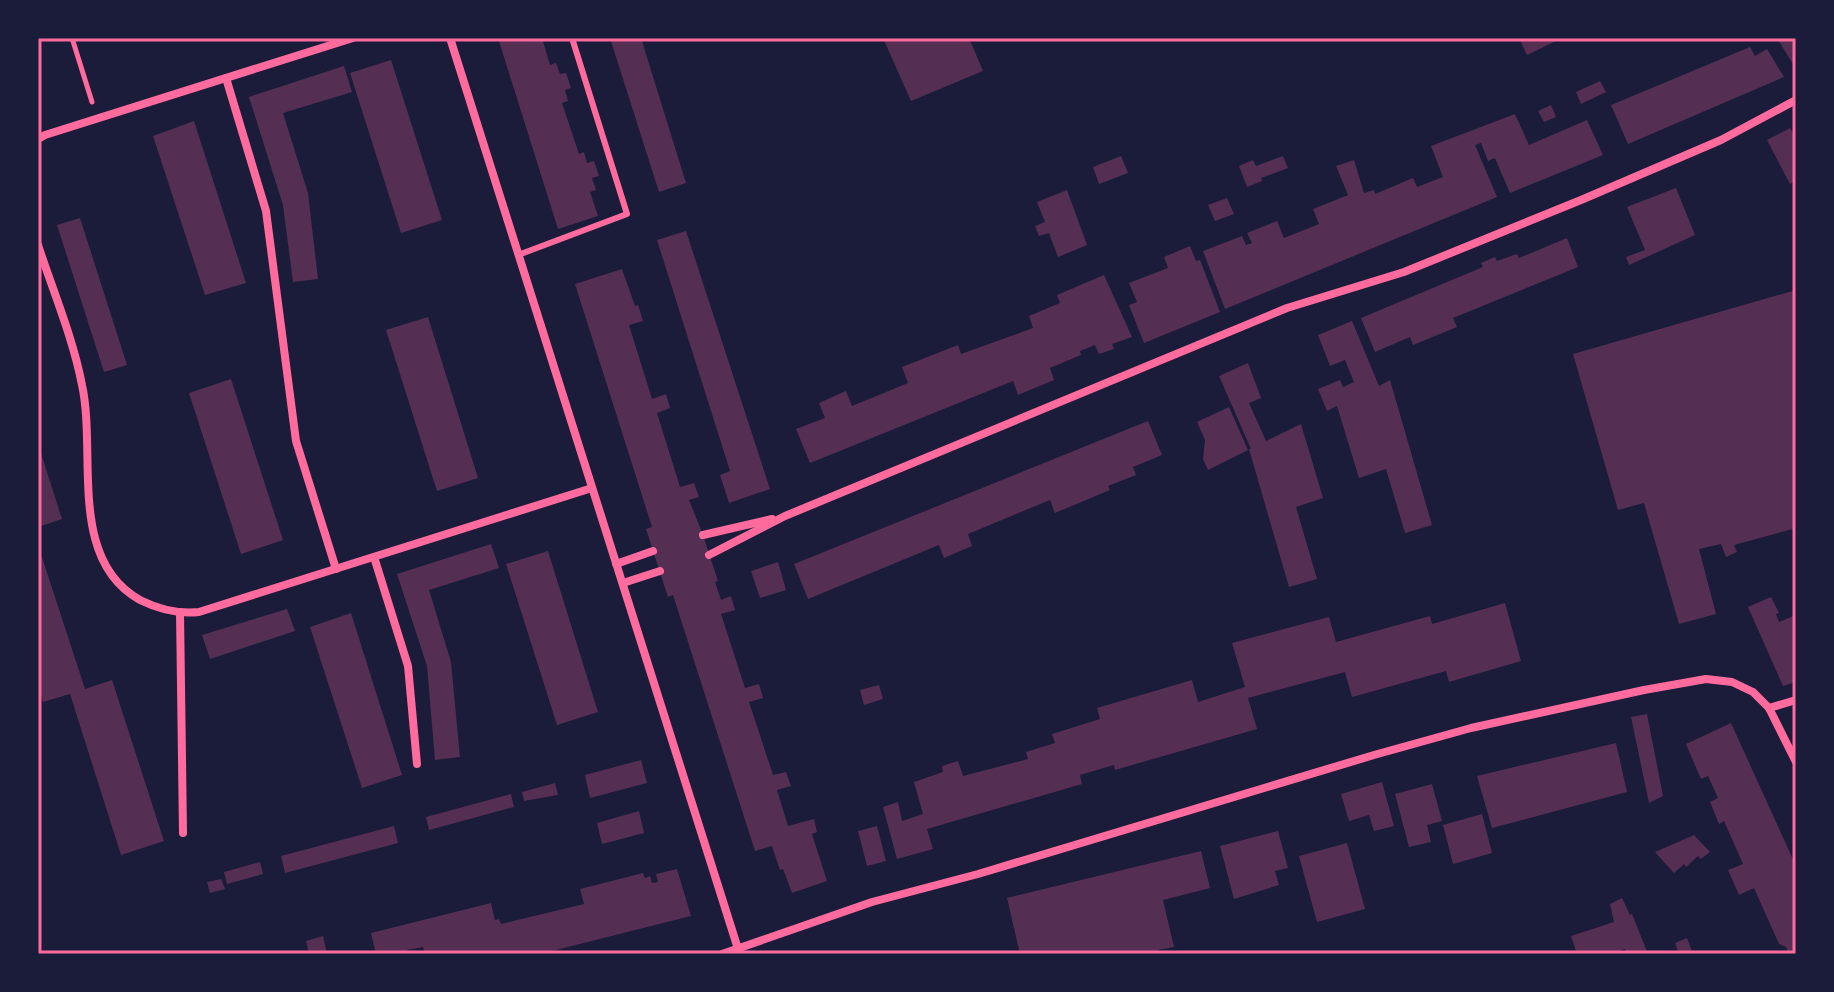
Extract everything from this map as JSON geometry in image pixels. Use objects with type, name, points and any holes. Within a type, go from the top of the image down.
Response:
[{"type":"street","points":[[38,139],[353,38]]},
{"type":"street","points":[[450,38],[739,952]]},
{"type":"street","points":[[226,78],[266,211],[296,441],[336,569]]},
{"type":"street","points":[[709,555],[785,516],[1287,308],[1404,272],[1581,200],[1721,140],[1796,100]]},
{"type":"street","points":[[38,245],[82,382],[92,523],[100,555],[115,580],[130,594],[147,603],[180,612],[199,612],[592,488]]},
{"type":"street","points":[[703,535],[785,516]]},
{"type":"street","points":[[616,564],[653,551]]},
{"type":"street","points":[[374,557],[408,666],[417,764]]},
{"type":"street","points":[[623,583],[660,571]]},
{"type":"street","points":[[180,612],[183,833]]},
{"type":"street","points":[[722,954],[739,952],[872,902],[929,888],[1471,728],[1706,679],[1732,682],[1753,692],[1769,708],[1796,762]]},
{"type":"street","points":[[1769,708],[1796,700]]},
{"type":"lane","points":[[518,255],[627,214],[572,38]]},
{"type":"path","points":[[72,38],[98,119]]},
{"type":"building","points":[[498,38],[542,38],[550,65],[556,63],[560,74],[566,73],[571,88],[565,90],[568,101],[562,103],[579,154],[584,152],[587,163],[594,161],[599,176],[592,178],[596,190],[590,192],[598,216],[558,229]]},
{"type":"building","points":[[610,38],[641,38],[686,183],[659,192]]},
{"type":"building","points":[[883,38],[969,38],[983,71],[911,101]]},
{"type":"building","points":[[1519,38],[1562,38],[1527,55]]},
{"type":"building","points":[[1777,38],[1796,38],[1796,69]]},
{"type":"building","points":[[1750,47],[1755,56],[1767,49],[1784,77],[1628,144],[1611,105]]},
{"type":"building","points":[[391,60],[442,220],[401,233],[350,73]]},
{"type":"building","points":[[344,66],[352,92],[283,113],[308,193],[318,279],[293,282],[283,205],[249,97]]},
{"type":"building","points":[[1600,81],[1606,92],[1581,104],[1576,92]]},
{"type":"building","points":[[1551,105],[1556,117],[1544,122],[1538,111]]},
{"type":"building","points":[[1515,114],[1529,145],[1587,120],[1603,155],[1510,193],[1495,158],[1488,161],[1481,143],[1475,145],[1497,197],[1225,309],[1203,251],[1242,236],[1246,245],[1252,243],[1247,233],[1277,221],[1284,238],[1319,224],[1313,209],[1348,195],[1336,166],[1354,160],[1364,193],[1374,190],[1375,194],[1413,178],[1417,187],[1443,177],[1431,146]]},
{"type":"building","points":[[194,121],[246,283],[205,295],[153,136]]},
{"type":"building","points":[[1790,128],[1796,138],[1796,181],[1790,184],[1767,140]]},
{"type":"building","points":[[1121,156],[1128,173],[1099,184],[1093,167]]},
{"type":"building","points":[[1283,156],[1288,168],[1247,187],[1239,166],[1253,160],[1256,166]]},
{"type":"building","points":[[1676,188],[1695,235],[1629,265],[1626,257],[1645,250],[1627,207]]},
{"type":"building","points":[[1067,190],[1087,245],[1058,257],[1049,233],[1039,236],[1035,226],[1045,222],[1037,202]]},
{"type":"building","points":[[1227,198],[1234,214],[1215,221],[1208,205]]},
{"type":"building","points":[[80,218],[127,365],[104,372],[57,225]]},
{"type":"building","points":[[686,231],[770,489],[729,503],[720,475],[730,471],[657,240]]},
{"type":"building","points":[[1567,238],[1578,267],[1453,318],[1457,327],[1413,345],[1410,337],[1375,352],[1361,318],[1483,267],[1481,263],[1495,257],[1497,261],[1517,254],[1519,258]]},
{"type":"building","points":[[1190,246],[1196,261],[1200,260],[1220,312],[1144,343],[1129,305],[1137,302],[1129,283],[1168,268],[1164,257]]},
{"type":"building","points":[[622,269],[643,321],[629,325],[652,399],[666,394],[670,408],[657,413],[680,487],[694,483],[699,497],[689,500],[718,581],[715,582],[721,600],[731,596],[735,610],[721,614],[745,688],[759,684],[763,698],[749,702],[773,775],[786,772],[791,786],[777,790],[788,826],[814,819],[817,832],[812,834],[827,881],[792,893],[772,846],[755,851],[673,595],[668,597],[646,529],[652,527],[575,284]]},
{"type":"building","points":[[1104,275],[1132,337],[1112,344],[1114,349],[1099,354],[1095,345],[1080,351],[1081,355],[1050,368],[1054,380],[1018,395],[1013,381],[810,463],[796,429],[825,418],[819,403],[846,391],[852,406],[908,383],[902,367],[958,345],[961,354],[1033,328],[1029,316],[1060,303],[1057,295]]},
{"type":"building","points":[[1796,290],[1796,528],[1734,545],[1737,552],[1726,557],[1721,544],[1699,549],[1716,614],[1679,624],[1644,503],[1618,510],[1573,354]]},
{"type":"building","points":[[428,317],[478,478],[437,491],[386,330]]},
{"type":"building","points":[[1352,321],[1379,386],[1390,380],[1432,525],[1405,533],[1386,469],[1359,478],[1337,406],[1327,411],[1318,389],[1340,380],[1343,387],[1354,382],[1345,360],[1330,366],[1318,335]]},
{"type":"building","points":[[1248,363],[1261,398],[1249,403],[1266,441],[1301,424],[1323,498],[1296,507],[1317,579],[1289,587],[1251,449],[1219,376]]},
{"type":"building","points":[[231,379],[283,540],[241,554],[189,393]]},
{"type":"building","points":[[1229,407],[1248,450],[1208,470],[1203,459],[1205,440],[1197,422]]},
{"type":"building","points":[[1148,421],[1162,455],[1133,467],[1136,475],[1108,486],[1110,490],[1055,513],[1050,500],[968,534],[972,546],[944,558],[939,545],[808,599],[794,564]]},
{"type":"building","points":[[38,448],[62,519],[38,527]]},
{"type":"building","points":[[491,544],[499,568],[429,590],[451,662],[460,757],[435,760],[427,666],[397,574]]},
{"type":"building","points":[[38,545],[85,689],[112,680],[164,841],[121,855],[70,694],[43,702],[38,687]]},
{"type":"building","points":[[548,551],[598,712],[557,725],[506,564]]},
{"type":"building","points":[[778,562],[786,590],[760,598],[751,571]]},
{"type":"building","points":[[1771,597],[1779,613],[1776,614],[1779,622],[1796,615],[1796,682],[1783,686],[1748,607]]},
{"type":"building","points":[[1505,603],[1521,661],[1449,682],[1446,671],[1352,697],[1345,672],[1248,698],[1257,729],[1115,770],[1114,765],[1080,775],[1082,784],[927,829],[933,849],[897,859],[883,807],[898,802],[902,821],[923,814],[914,782],[943,772],[942,766],[958,761],[963,776],[1028,759],[1026,752],[1055,743],[1052,734],[1100,719],[1097,708],[1192,680],[1198,702],[1245,687],[1232,643],[1329,617],[1336,642],[1430,616],[1432,624]]},
{"type":"building","points":[[287,609],[295,631],[210,659],[202,635]]},
{"type":"building","points":[[351,613],[402,775],[362,788],[310,627]]},
{"type":"building","points":[[879,685],[883,699],[864,705],[860,690]]},
{"type":"building","points":[[1647,714],[1663,796],[1649,803],[1631,717]]},
{"type":"building","points":[[1731,723],[1796,866],[1796,954],[1789,954],[1786,947],[1779,944],[1754,888],[1739,895],[1728,870],[1743,864],[1724,821],[1719,824],[1710,802],[1718,798],[1708,776],[1701,779],[1686,744]]},
{"type":"building","points":[[1616,743],[1627,792],[1492,828],[1477,776]]},
{"type":"building","points":[[641,760],[647,783],[590,798],[585,775]]},
{"type":"building","points":[[1382,782],[1394,826],[1374,831],[1369,815],[1349,821],[1341,794]]},
{"type":"building","points":[[555,783],[558,795],[524,801],[522,792]]},
{"type":"building","points":[[1432,784],[1442,821],[1427,825],[1431,842],[1409,847],[1395,794]]},
{"type":"building","points":[[511,794],[514,807],[429,830],[426,817]]},
{"type":"building","points":[[639,811],[644,833],[602,844],[597,823]]},
{"type":"building","points":[[1482,814],[1492,853],[1453,864],[1443,825]]},
{"type":"building","points":[[394,826],[398,843],[285,873],[281,856]]},
{"type":"building","points":[[877,826],[886,861],[867,866],[858,831]]},
{"type":"building","points":[[1278,831],[1288,868],[1275,871],[1279,885],[1234,899],[1220,846]]},
{"type":"building","points":[[1694,835],[1710,852],[1701,859],[1698,856],[1686,867],[1684,864],[1674,873],[1655,852]]},
{"type":"building","points":[[1347,843],[1365,909],[1317,922],[1299,856]]},
{"type":"building","points":[[1201,851],[1210,888],[1163,900],[1174,947],[1158,950],[1159,954],[1020,954],[1007,898]]},
{"type":"building","points":[[260,862],[263,874],[227,884],[224,872]]},
{"type":"building","points":[[677,869],[691,916],[540,954],[425,954],[423,947],[407,950],[408,954],[376,954],[371,933],[491,903],[495,920],[499,919],[501,924],[584,904],[580,889],[643,873],[645,878],[650,876],[652,883],[658,882],[656,874]]},
{"type":"building","points":[[221,879],[225,889],[210,893],[207,882]]},
{"type":"building","points":[[1622,898],[1648,954],[1626,954],[1625,949],[1609,954],[1577,954],[1571,936],[1614,922],[1610,904]]},
{"type":"building","points":[[323,936],[327,954],[309,954],[306,941]]},
{"type":"building","points":[[1687,938],[1693,954],[1679,954],[1675,943]]}]
